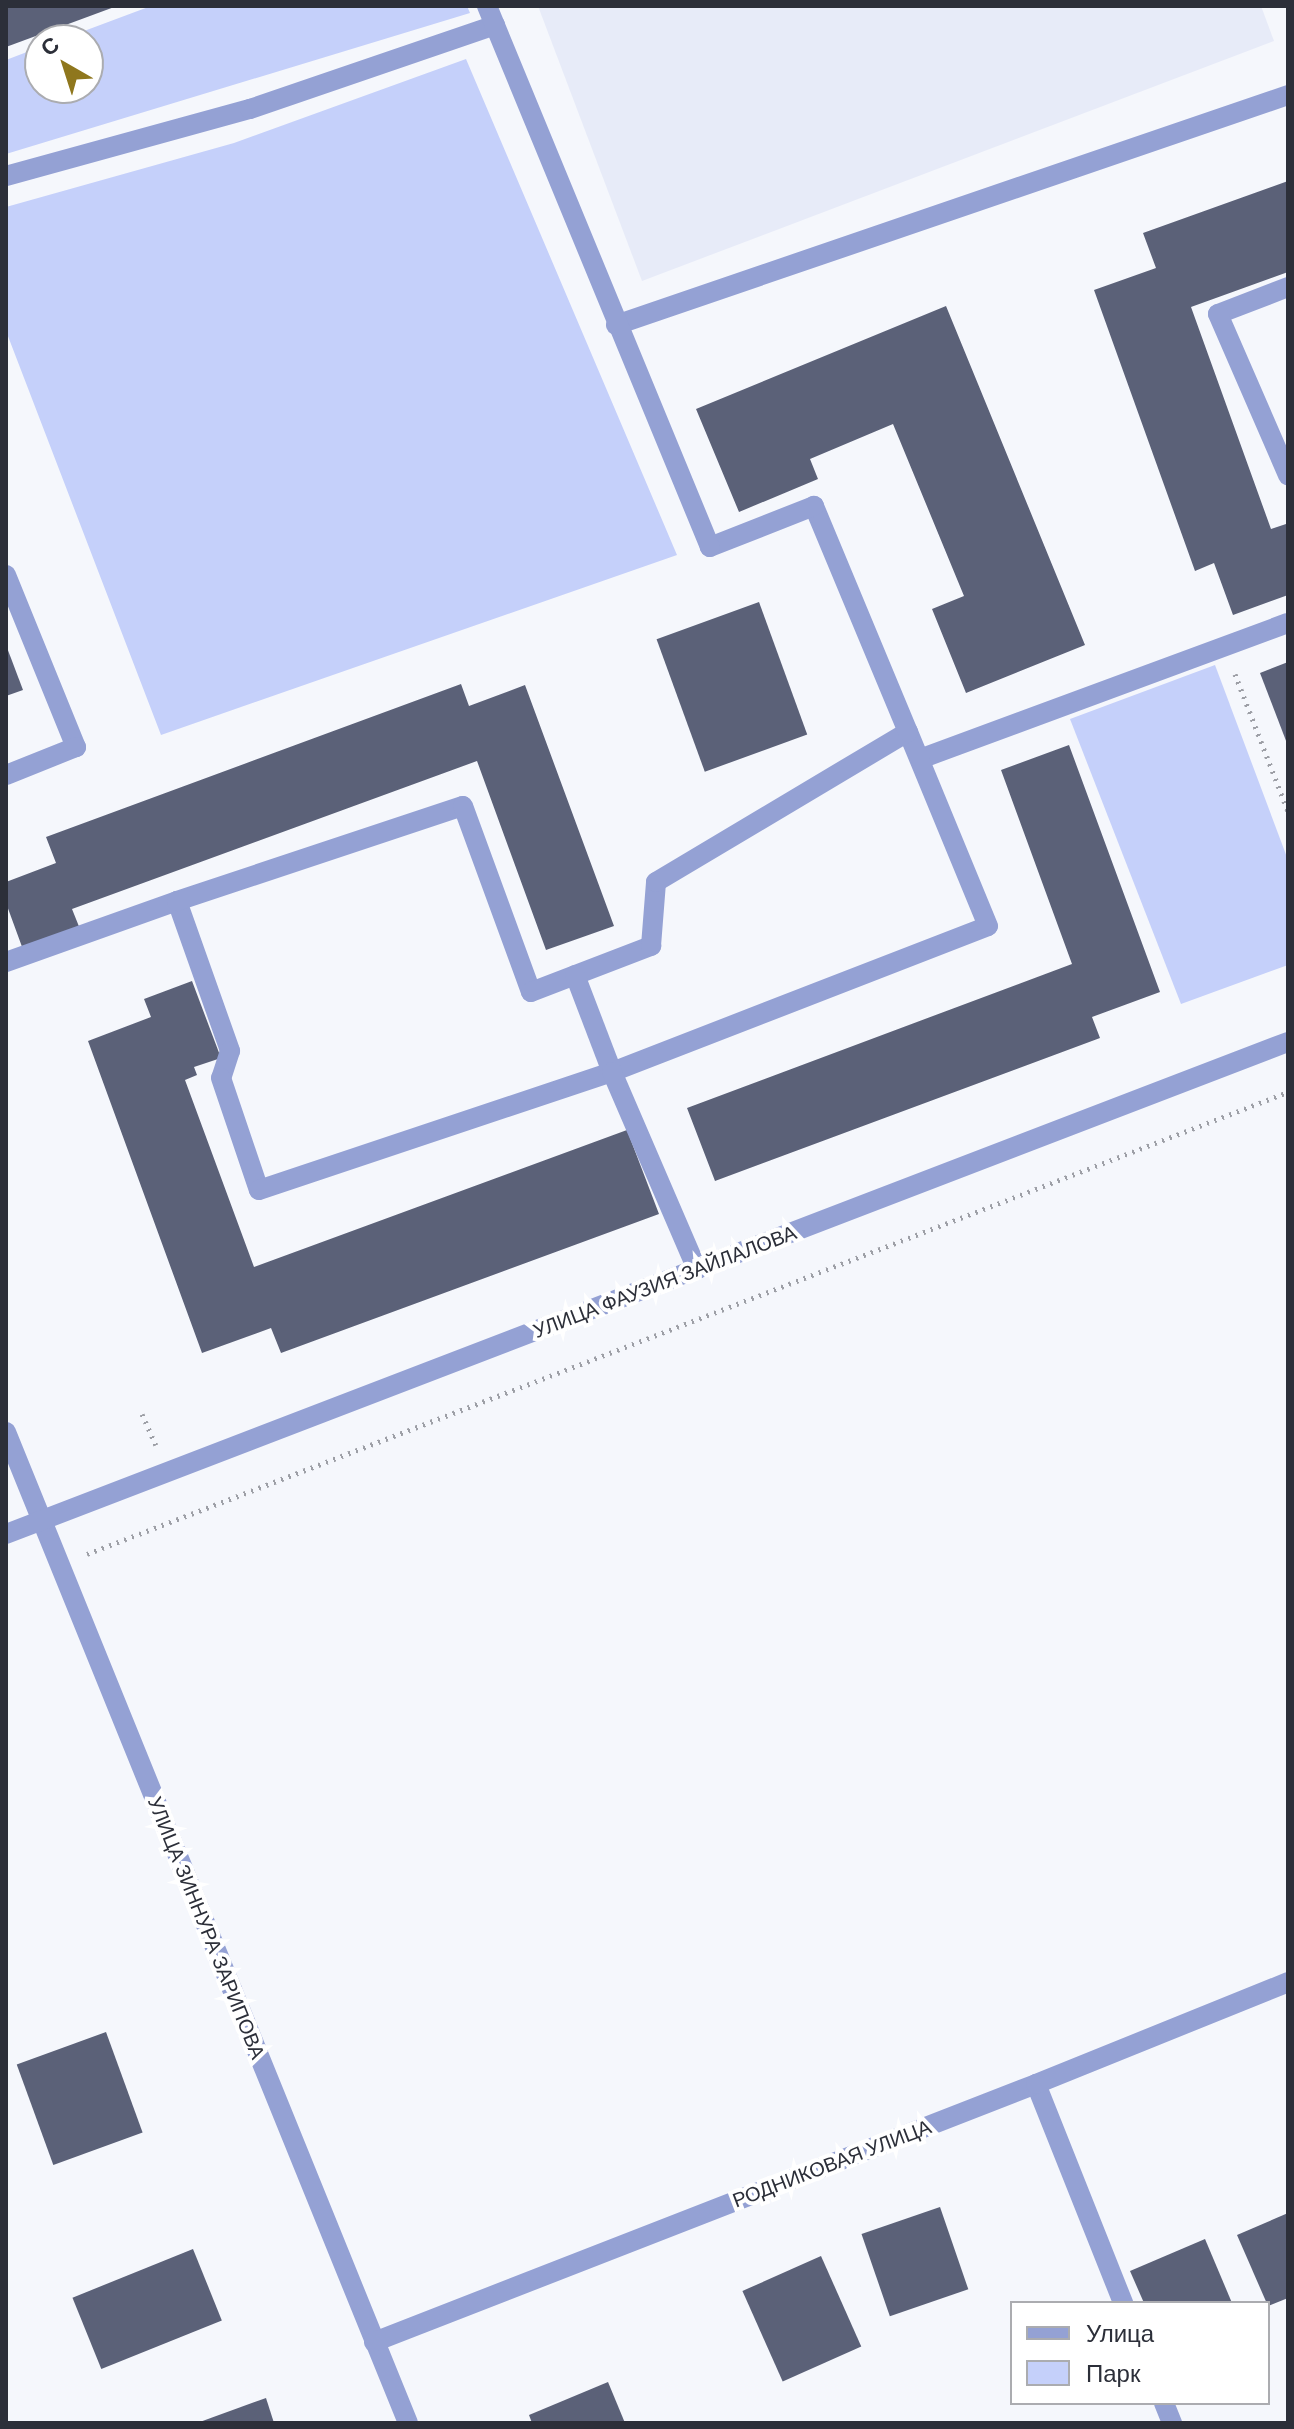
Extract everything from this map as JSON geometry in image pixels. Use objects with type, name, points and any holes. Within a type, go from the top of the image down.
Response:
[{"type":"street","points":[[6,176],[250,109],[491,16],[710,547],[814,506],[988,926],[612,1072],[259,1190],[221,1078],[230,1051],[177,901]]},
{"type":"street","points":[[616,325],[1288,95]]},
{"type":"street","points":[[1288,287],[1218,314],[1288,475]]},
{"type":"street","points":[[6,575],[76,747],[6,775]]},
{"type":"street","points":[[920,759],[1288,623]]},
{"type":"street","points":[[6,962],[177,901],[463,806],[531,992],[651,946],[656,882],[908,732]]},
{"type":"street","points":[[575,975],[612,1072],[697,1269]]},
{"type":"street","name":"УЛИЦА ФАУЗИЯ ЗАЙЛАЛОВА","points":[[6,1534],[1288,1042]]},
{"type":"street","name":"УЛИЦА ЗИННУРА ЗАРИПОВА","points":[[6,1432],[408,2423]]},
{"type":"street","name":"РОДНИКОВАЯ УЛИЦА","points":[[374,2342],[1036,2084],[1288,1982]]},
{"type":"street","points":[[1036,2084],[1122,2301]]},
{"type":"path","points":[[1224,647],[1288,811]]},
{"type":"path","points":[[59,1565],[1288,1092]]},
{"type":"shaded area","points":[[538,6],[1261,6],[1274,41],[642,281]]},
{"type":"green space","points":[[151,6],[467,6],[470,13],[6,154],[6,60],[24,53],[24,104],[104,104],[103,24]]},
{"type":"green space","points":[[466,59],[677,555],[161,735],[6,331],[6,207],[234,143]]},
{"type":"green space","points":[[1215,665],[1288,860],[1288,965],[1181,1004],[1070,719]]},
{"type":"building","points":[[6,6],[117,6],[68,24],[24,24],[24,40],[6,47]]},
{"type":"building","points":[[1288,181],[1288,272],[1191,307],[1271,529],[1286,524],[1288,531],[1288,595],[1233,615],[1214,563],[1195,571],[1094,290],[1156,268],[1143,233]]},
{"type":"building","points":[[946,306],[1085,645],[966,693],[932,609],[964,596],[893,424],[810,459],[818,479],[739,512],[696,409]]},
{"type":"building","points":[[759,602],[807,734],[705,772],[657,639]]},
{"type":"building","points":[[6,645],[23,690],[6,696]]},
{"type":"building","points":[[1288,662],[1288,746],[1260,673]]},
{"type":"building","points":[[461,684],[469,706],[525,685],[614,926],[546,950],[477,761],[72,909],[82,934],[25,955],[6,903],[6,882],[56,863],[46,837]]},
{"type":"building","points":[[1069,745],[1160,992],[1092,1017],[1100,1038],[715,1181],[687,1108],[1072,964],[1001,770]]},
{"type":"building","points":[[192,981],[221,1058],[194,1067],[197,1075],[185,1080],[254,1267],[627,1130],[659,1214],[281,1353],[271,1328],[202,1353],[88,1041],[151,1017],[144,999]]},
{"type":"building","points":[[106,2032],[143,2133],[53,2165],[17,2064]]},
{"type":"building","points":[[940,2207],[968,2289],[890,2316],[862,2234]]},
{"type":"building","points":[[1288,2213],[1288,2298],[1270,2305],[1270,2301],[1266,2301],[1237,2235]]},
{"type":"building","points":[[1205,2239],[1231,2301],[1143,2301],[1130,2271]]},
{"type":"building","points":[[193,2249],[222,2320],[101,2369],[72,2298]]},
{"type":"building","points":[[821,2256],[861,2346],[783,2381],[742,2291]]},
{"type":"building","points":[[608,2382],[625,2423],[532,2423],[529,2415]]},
{"type":"building","points":[[266,2398],[274,2423],[197,2423]]}]
